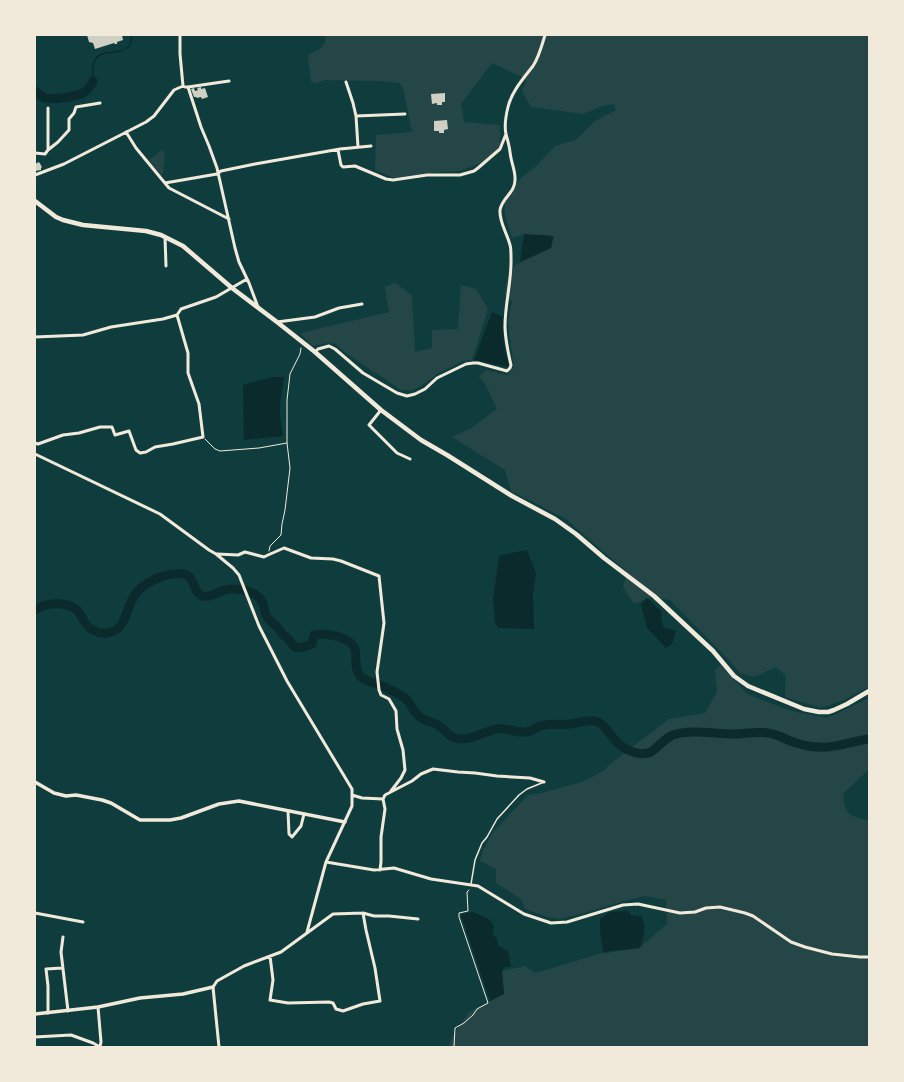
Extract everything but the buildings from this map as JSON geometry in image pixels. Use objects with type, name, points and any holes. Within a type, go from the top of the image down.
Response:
[{"type":"main road","points":[[35,201],[56,217],[63,220],[83,225],[146,231],[165,237],[183,246],[232,288],[302,341],[381,410],[421,440],[458,461],[512,496],[555,519],[576,534],[604,558],[654,596],[713,651],[734,676],[748,686],[804,708],[819,712],[834,710],[869,691]]},
{"type":"street","points":[[180,35],[183,86]]},
{"type":"street","points":[[315,352],[318,348],[329,346],[335,349],[363,373],[397,393],[408,396],[425,389],[437,378],[466,364],[473,363],[507,371],[510,368],[511,365],[505,328],[511,258],[510,245],[504,230],[500,208],[513,190],[516,178],[510,156],[505,122],[508,106],[513,93],[534,65],[545,35]]},
{"type":"street","points":[[35,175],[64,164],[146,122],[154,116],[174,90],[183,86],[188,87],[229,81]]},
{"type":"street","points":[[346,82],[356,116],[358,147]]},
{"type":"street","points":[[188,87],[201,127],[210,146],[219,173],[239,262],[258,307]]},
{"type":"street","points":[[35,153],[45,154],[69,130],[70,119],[74,114],[76,107],[100,103]]},
{"type":"street","points":[[48,108],[48,150]]},
{"type":"street","points":[[356,116],[405,114]]},
{"type":"street","points":[[126,132],[136,148],[169,188],[229,219]]},
{"type":"street","points":[[338,150],[343,168],[355,166],[386,179],[393,180],[427,175],[456,176],[474,171],[478,168],[500,149],[506,134]]},
{"type":"street","points":[[165,183],[219,173],[221,171],[255,164],[371,146]]},
{"type":"street","points":[[165,237],[166,266]]},
{"type":"street","points":[[35,337],[83,335],[112,327],[163,319],[177,315],[181,309],[216,297],[247,279]]},
{"type":"street","points":[[277,322],[315,317],[339,308],[362,304]]},
{"type":"street","points":[[35,443],[38,444],[63,435],[79,434],[100,427],[112,427],[115,435],[130,431],[136,450],[140,453],[146,452],[155,447],[203,437],[199,404],[188,372],[188,353],[177,315]]},
{"type":"street","points":[[381,410],[369,425],[397,453],[410,459]]},
{"type":"street","points":[[35,454],[160,514],[216,554],[239,575],[259,626],[287,681],[352,789],[352,806],[326,862],[307,932]]},
{"type":"street","points":[[216,554],[238,555],[245,552],[264,557],[284,548],[311,558],[341,560],[379,576],[384,623],[377,672],[379,690],[381,695],[389,700],[396,711],[405,770],[402,778],[391,791]]},
{"type":"street","points":[[380,870],[381,837],[385,809],[383,799],[385,795],[391,791],[412,781],[421,774],[433,769],[530,778],[544,782]]},
{"type":"street","points":[[35,782],[54,793],[66,796],[76,795],[111,803],[140,820],[170,820],[181,818],[219,804],[239,801],[345,822]]},
{"type":"street","points":[[352,795],[362,798],[383,799]]},
{"type":"street","points":[[288,811],[289,834],[292,837],[301,826],[304,814]]},
{"type":"street","points":[[326,862],[374,870],[394,868],[431,879],[478,886],[524,914],[551,923],[567,922],[623,905],[638,904],[680,913],[695,912],[706,908],[720,907],[753,916],[786,939],[805,947],[832,954],[869,957]]},
{"type":"street","points":[[270,956],[273,980],[270,1000],[288,1003],[329,1002],[333,1003],[336,1009],[343,1011],[363,1004],[380,1001],[375,968],[363,913]]},
{"type":"street","points":[[219,1047],[213,987],[217,981],[244,966],[281,952],[333,914],[363,913],[374,916],[418,919]]},
{"type":"street","points":[[35,914],[82,922]]},
{"type":"street","points":[[63,937],[61,952],[62,968],[68,1011]]},
{"type":"street","points":[[48,1013],[48,986],[46,969],[62,968]]},
{"type":"street","points":[[35,1014],[98,1007],[140,998],[183,994],[213,987]]},
{"type":"street","points":[[35,1037],[71,1035],[100,1047],[98,1007]]},
{"type":"lane","points":[[471,885],[475,860],[482,843],[497,819],[520,795],[544,782]]},
{"type":"path","points":[[268,555],[270,546],[281,535],[290,468],[287,400],[290,374],[300,354],[302,341]]},
{"type":"path","points":[[203,437],[220,451],[259,448],[288,443]]},
{"type":"path","points":[[454,1047],[455,1028],[464,1023],[473,1015],[477,1008],[488,1003],[459,917],[459,913],[468,911],[467,892],[471,885]]},
{"type":"shaded area","points":[[325,35],[869,35],[869,687],[844,700],[821,708],[785,697],[786,676],[776,667],[754,677],[740,673],[670,600],[651,597],[634,604],[623,587],[627,572],[566,519],[511,491],[505,470],[452,437],[470,429],[497,409],[484,382],[479,377],[486,370],[507,375],[514,367],[508,320],[512,301],[505,295],[506,283],[515,265],[551,248],[554,237],[547,235],[522,235],[512,238],[505,215],[504,198],[523,176],[536,166],[555,146],[576,140],[595,121],[616,110],[614,104],[602,106],[583,114],[531,107],[522,91],[526,81],[520,76],[492,63],[461,104],[464,122],[500,125],[500,147],[481,163],[460,171],[394,178],[375,170],[376,135],[412,132],[403,88],[400,83],[378,81],[324,80],[315,84],[314,82],[311,82],[308,55],[323,46],[325,43]]},
{"type":"shaded area","points":[[162,150],[165,153],[163,173],[161,175],[149,160]]},
{"type":"shaded area","points":[[524,234],[553,236],[551,248],[520,262]]},
{"type":"shaded area","points":[[395,283],[412,295],[415,352],[432,348],[432,330],[458,329],[461,285],[476,289],[488,309],[472,360],[463,361],[440,372],[421,386],[412,390],[401,390],[343,351],[336,344],[328,343],[312,346],[300,333],[389,312],[385,287]]},
{"type":"shaded area","points":[[492,312],[503,317],[504,342],[509,366],[507,367],[474,360]]},
{"type":"shaded area","points":[[273,377],[284,377],[280,403],[280,417],[283,436],[244,440],[243,385]]},
{"type":"shaded area","points":[[527,550],[536,573],[533,594],[534,629],[499,628],[495,624],[493,599],[499,556]]},
{"type":"shaded area","points":[[647,598],[661,611],[662,624],[665,628],[676,631],[672,644],[666,648],[647,628],[641,604]]},
{"type":"shaded area","points":[[721,665],[747,694],[788,710],[827,718],[869,698],[869,769],[843,794],[845,807],[849,814],[869,821],[869,1047],[449,1047],[452,1037],[469,1012],[504,994],[502,971],[525,966],[535,973],[599,954],[639,948],[667,924],[666,900],[645,896],[560,919],[548,917],[525,909],[521,899],[496,883],[496,869],[480,861],[483,850],[494,831],[528,795],[582,782],[605,770],[609,765],[669,719],[705,713],[717,692],[715,670]]},
{"type":"shaded area","points":[[629,911],[630,915],[641,916],[643,920],[645,928],[640,948],[603,952],[600,919],[610,912]]},
{"type":"shaded area","points":[[473,912],[490,920],[493,926],[493,935],[497,938],[498,946],[508,951],[511,967],[505,967],[502,971],[504,994],[490,1001],[461,915]]},
{"type":"waterway","points":[[93,81],[93,66],[97,57],[105,53],[124,50],[130,44],[132,35]]},
{"type":"waterway","points":[[35,91],[45,98],[53,99],[70,97],[85,92],[93,81]]},
{"type":"waterway","points":[[35,610],[52,604],[71,606],[80,613],[86,624],[91,629],[100,633],[107,633],[113,631],[122,624],[131,601],[140,589],[151,581],[163,576],[171,574],[184,574],[190,578],[197,592],[203,596],[210,596],[228,589],[250,592],[261,600],[267,617],[295,647],[300,648],[312,644],[314,635],[331,635],[343,638],[355,649],[356,667],[362,678],[383,686],[404,697],[419,717],[438,725],[452,737],[460,739],[470,738],[496,729],[526,732],[543,725],[570,724],[585,721],[597,722],[601,724],[623,747],[635,753],[651,752],[670,736],[688,732],[734,734],[764,732],[812,747],[836,746],[869,739]]}]
